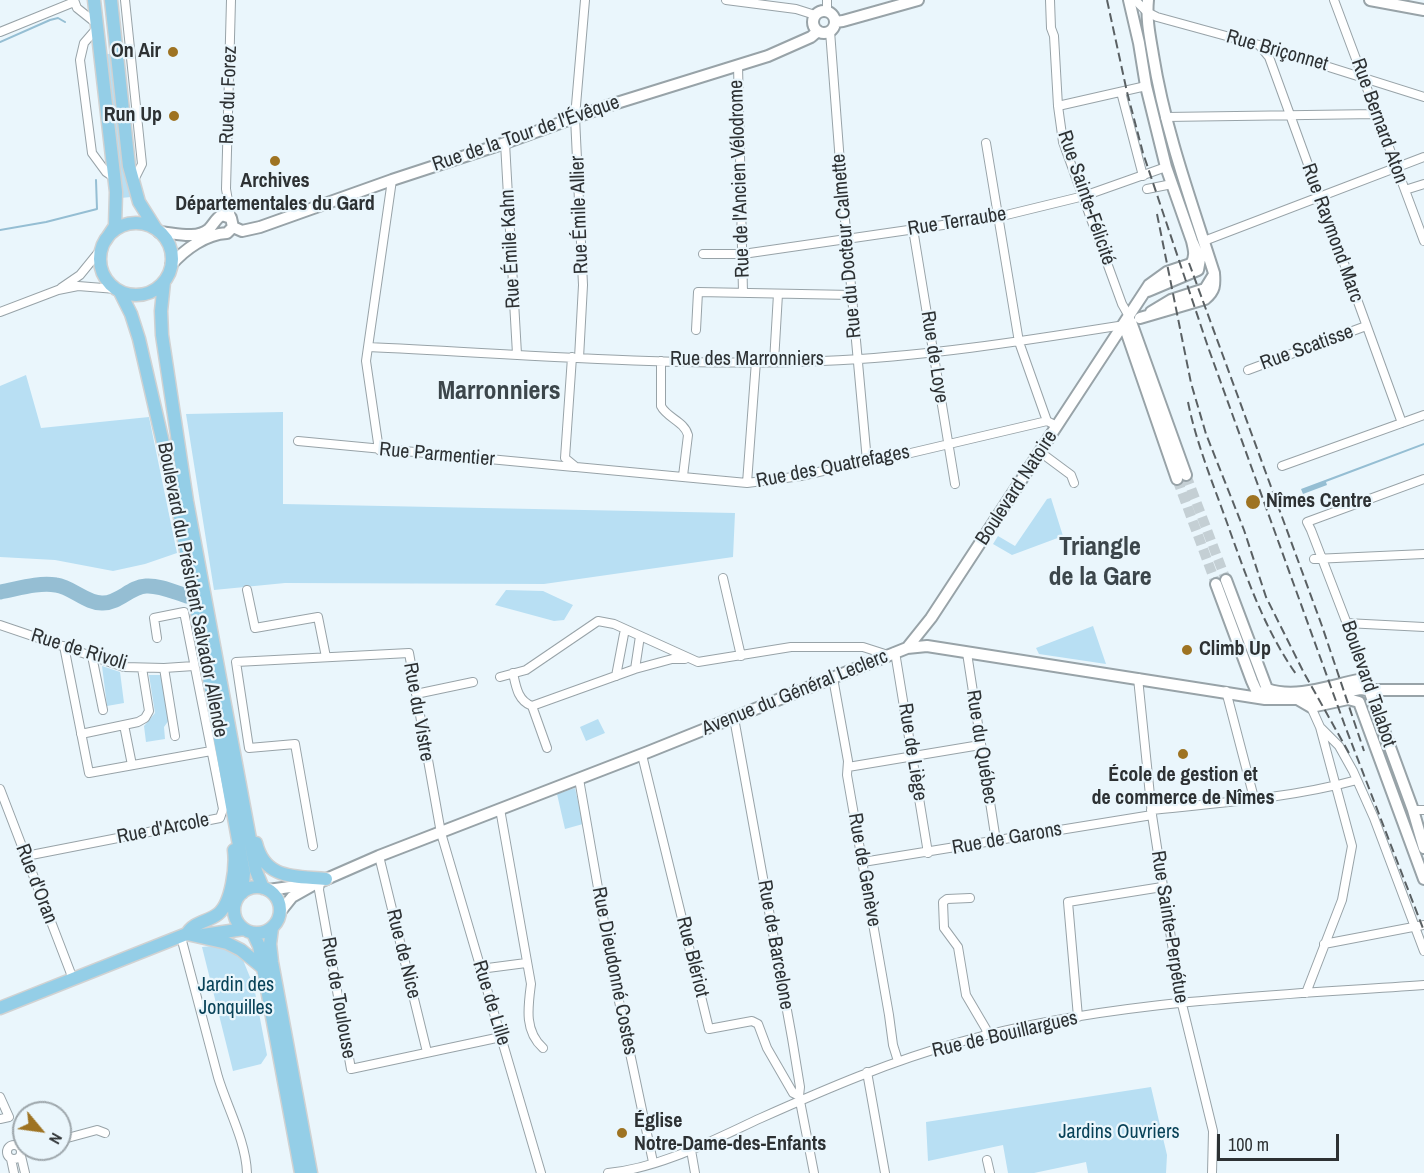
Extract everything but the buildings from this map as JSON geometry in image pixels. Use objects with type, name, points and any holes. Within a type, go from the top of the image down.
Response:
[{"type":"main road","points":[[94,0],[115,178],[116,217],[104,245],[100,261],[102,272],[108,282],[118,290],[130,295],[154,290],[164,282],[171,265],[187,249],[220,233],[227,233],[232,223],[225,215],[216,220],[206,231],[193,235],[158,231],[143,224],[128,224],[115,230],[104,245]]},
{"type":"main road","points":[[111,0],[124,133],[133,182],[139,202],[169,245],[171,265]]},
{"type":"main road","points":[[833,26],[833,15],[827,6],[815,15],[813,22],[818,32],[825,33],[843,21],[898,3],[918,0]]},
{"type":"main road","points":[[1129,0],[1146,86],[1166,167],[1195,254],[1191,264],[1167,272],[1149,285],[1143,294]]},
{"type":"main road","points":[[1148,0],[1147,12],[1157,83],[1180,172],[1214,273],[1215,286],[1212,294],[1205,299],[1131,320],[1182,477]]},
{"type":"main road","points":[[1370,0],[1424,10]]},
{"type":"main road","name":"Rue de la Tour de l'Évêque","points":[[232,223],[242,231],[247,231],[575,117],[768,56],[818,32]]},
{"type":"main road","points":[[216,220],[216,229],[220,233]]},
{"type":"main road","name":"Boulevard Natoire","points":[[907,648],[931,618],[1040,452],[1052,424],[1131,320],[1143,294],[1198,270],[1200,259],[1192,241]]},
{"type":"main road","name":"Boulevard du Président Salvador Allende","points":[[164,282],[162,335],[186,501],[256,871],[266,889],[277,899],[280,912]]},
{"type":"main road","name":"Boulevard du Président Salvador Allende","points":[[118,290],[131,314],[139,339],[179,512],[198,612],[244,873],[242,893],[234,907]]},
{"type":"main road","points":[[1221,582],[1256,690],[1266,694],[1283,694],[1358,680],[1369,690],[1424,690]]},
{"type":"main road","points":[[184,936],[190,928],[217,915],[222,909],[229,894],[236,860],[198,643],[198,612]]},
{"type":"main road","name":"Avenue du Général Leclerc","points":[[280,912],[292,897],[379,856],[642,755],[907,648],[927,646],[1226,691],[1266,694],[1299,700],[1311,707]]},
{"type":"main road","name":"Avenue du Général Leclerc","points":[[1299,700],[1360,689],[1369,690]]},
{"type":"main road","name":"Boulevard Talabot","points":[[1369,690],[1418,810],[1424,848]]},
{"type":"main road","name":"Boulevard Talabot","points":[[1311,707],[1348,699],[1359,702],[1424,879]]},
{"type":"main road","points":[[243,805],[251,818],[258,851],[267,866],[277,873],[320,882]]},
{"type":"main road","name":"Avenue du Général Leclerc","points":[[266,889],[320,882]]},
{"type":"main road","points":[[242,893],[251,888],[266,889]]},
{"type":"main road","points":[[0,1008],[214,925],[234,907]]},
{"type":"main road","points":[[234,907],[236,919],[258,946],[298,1170]]},
{"type":"main road","points":[[184,936],[263,932],[272,928],[280,912]]},
{"type":"main road","points":[[272,928],[270,944],[272,962],[311,1173]]},
{"type":"main road","points":[[184,936],[227,943],[241,950],[263,968]]},
{"type":"street","points":[[125,0],[142,164],[133,182]]},
{"type":"street","name":"Rue du Forez","points":[[216,220],[223,207],[226,189],[231,0]]},
{"type":"street","name":"Rue Émile Allier","points":[[576,358],[583,285],[575,117],[585,0]]},
{"type":"street","points":[[726,0],[796,9],[815,15]]},
{"type":"street","name":"Rue Sainte-Félicité","points":[[1050,0],[1063,142],[1122,304],[1131,320]]},
{"type":"street","name":"Rue Briçonnet","points":[[1135,0],[1147,12],[1157,17],[1259,45],[1424,97]]},
{"type":"street","name":"Rue Bernard Aton","points":[[1334,0],[1424,241]]},
{"type":"street","points":[[0,32],[74,1],[77,8],[96,26],[84,43],[80,60],[92,153],[106,172],[115,178]]},
{"type":"street","name":"Rue du Docteur Calmette","points":[[833,26],[847,238],[867,461]]},
{"type":"street","name":"Rue Raymond Marc","points":[[1259,45],[1269,57],[1402,423]]},
{"type":"street","name":"Rue de l'Ancien Vélodrome","points":[[738,65],[743,293]]},
{"type":"street","points":[[1058,106],[1146,86]]},
{"type":"street","points":[[1121,92],[1143,176]]},
{"type":"street","points":[[1165,117],[1377,114]]},
{"type":"street","name":"Rue Émile Kahn","points":[[505,143],[517,354]]},
{"type":"street","points":[[986,143],[1019,342],[1052,424]]},
{"type":"street","points":[[1204,241],[1424,157]]},
{"type":"street","name":"Rue Terraube","points":[[703,254],[743,254],[998,217],[1084,196],[1166,167]]},
{"type":"street","points":[[379,450],[366,361],[392,180]]},
{"type":"street","points":[[1147,189],[1172,184]]},
{"type":"street","points":[[1405,190],[1424,184]]},
{"type":"street","name":"Rue du Forez","points":[[226,189],[232,223]]},
{"type":"street","name":"Rue de Loye","points":[[913,229],[955,484]]},
{"type":"street","points":[[58,290],[80,275],[104,245]]},
{"type":"street","points":[[0,312],[58,290],[78,286],[118,290]]},
{"type":"street","points":[[696,330],[698,292],[852,295]]},
{"type":"street","points":[[774,362],[778,294]]},
{"type":"street","name":"Rue des Marronniers","points":[[368,347],[576,358],[774,362],[933,354],[1019,342],[1131,320]]},
{"type":"street","name":"Rue Scatisse","points":[[1248,370],[1366,326]]},
{"type":"street","points":[[576,358],[566,458],[576,467]]},
{"type":"street","points":[[661,361],[661,406],[663,411],[686,430],[688,435],[684,476]]},
{"type":"street","points":[[747,483],[756,361]]},
{"type":"street","points":[[1282,466],[1424,416]]},
{"type":"street","name":"Rue des Quatrefages","points":[[576,467],[747,483],[801,476],[1052,424]]},
{"type":"street","name":"Rue Parmentier","points":[[298,441],[576,467]]},
{"type":"street","points":[[1040,452],[1071,475],[1074,483]]},
{"type":"street","name":"Boulevard Talabot","points":[[1369,690],[1359,655],[1318,559],[1306,522],[1424,479]]},
{"type":"street","points":[[1318,559],[1424,554]]},
{"type":"street","points":[[723,578],[741,656]]},
{"type":"street","points":[[248,590],[255,628],[318,616],[326,657]]},
{"type":"street","name":"Rue d'Arcole","points":[[26,856],[220,818],[223,809],[184,612],[154,618],[157,638]]},
{"type":"street","points":[[500,677],[526,670],[598,621],[606,621],[698,662],[790,647],[863,647],[892,654]]},
{"type":"street","points":[[1346,623],[1424,627]]},
{"type":"street","name":"Rue de Rivoli","points":[[0,625],[124,667],[194,666]]},
{"type":"street","points":[[616,676],[624,634]]},
{"type":"street","points":[[635,669],[640,636]]},
{"type":"street","points":[[64,646],[89,773],[211,751]]},
{"type":"street","name":"Rue du Vistre","points":[[313,846],[295,744],[249,748],[236,662],[409,653],[441,833]]},
{"type":"street","name":"Rue du Québec","points":[[967,653],[996,841]]},
{"type":"street","name":"Rue de Liège","points":[[892,654],[913,757],[928,853]]},
{"type":"street","points":[[92,656],[102,710]]},
{"type":"street","points":[[513,673],[520,695],[525,703],[532,706],[635,669],[672,659],[690,659]]},
{"type":"street","points":[[81,734],[146,718],[149,711],[142,668]]},
{"type":"street","points":[[164,668],[175,736]]},
{"type":"street","name":"Rue de Genève","points":[[833,678],[890,1030],[898,1061]]},
{"type":"street","name":"Rue Sainte-Perpétue","points":[[1138,678],[1151,812],[1181,1002],[1213,1131],[1212,1173]]},
{"type":"street","points":[[416,694],[473,682]]},
{"type":"street","points":[[1226,691],[1254,798]]},
{"type":"street","points":[[532,706],[547,748]]},
{"type":"street","points":[[1305,993],[1342,900],[1352,846],[1320,727],[1311,707]]},
{"type":"street","name":"Rue de Barcelone","points":[[734,717],[814,1173]]},
{"type":"street","points":[[124,725],[132,765]]},
{"type":"street","points":[[1320,727],[1339,746],[1357,780],[1374,818],[1424,951]]},
{"type":"street","points":[[848,767],[980,745]]},
{"type":"street","name":"Rue Blériot","points":[[642,755],[709,1029],[752,1021],[758,1024],[767,1048],[793,1092],[800,1099]]},
{"type":"street","name":"Rue Dieudonné Costes","points":[[579,779],[612,968],[653,1162]]},
{"type":"street","name":"Rue de Garons","points":[[863,862],[928,853],[1151,812],[1336,786],[1357,780]]},
{"type":"street","name":"Rue d'Oran","points":[[0,789],[72,979]]},
{"type":"street","points":[[500,809],[531,984],[527,1013],[536,1041],[543,1048]]},
{"type":"street","name":"Rue de Lille","points":[[441,833],[541,1173]]},
{"type":"street","name":"Rue de Nice","points":[[379,856],[427,1052]]},
{"type":"street","name":"Rue de Toulouse","points":[[320,882],[319,890],[351,1070],[501,1037]]},
{"type":"street","points":[[1078,1017],[1068,902],[1162,887]]},
{"type":"street","points":[[970,898],[947,899],[943,902],[944,928],[957,944],[966,994],[987,1035]]},
{"type":"street","points":[[1324,944],[1424,925]]},
{"type":"street","points":[[184,936],[225,1099],[231,1109],[247,1173]]},
{"type":"street","points":[[480,969],[526,963]]},
{"type":"street","name":"Rue de Bouillargues","points":[[608,1173],[639,1170],[653,1162],[691,1150],[800,1099],[867,1072],[987,1035],[1078,1017],[1181,1002],[1424,985]]},
{"type":"street","points":[[867,1072],[885,1173]]},
{"type":"street","points":[[0,1097],[9,1117],[0,1119]]},
{"type":"street","points":[[72,1137],[97,1130],[105,1133]]},
{"type":"street","points":[[691,1150],[694,1173]]},
{"type":"street","points":[[6,1157],[14,1173]]},
{"type":"street","points":[[987,1160],[990,1173]]},
{"type":"green space","points":[[105,54],[110,54],[120,143],[131,197],[121,198]]},
{"type":"green space","points":[[26,375],[41,428],[149,417],[177,553],[145,564],[113,571],[55,560],[0,557],[0,386]]},
{"type":"green space","points":[[283,412],[283,504],[735,513],[733,557],[544,584],[285,583],[214,590],[186,414]]},
{"type":"green space","points":[[1051,498],[1063,536],[1012,555],[993,544],[998,536],[1015,546],[1047,499]]},
{"type":"green space","points":[[506,590],[543,591],[573,605],[564,620],[554,621],[495,605]]},
{"type":"green space","points":[[1093,626],[1106,664],[1039,654],[1036,648]]},
{"type":"green space","points":[[102,666],[120,672],[124,703],[107,706]]},
{"type":"green space","points":[[149,675],[162,675],[169,720],[164,727],[165,739],[146,742],[144,726],[155,713]]},
{"type":"green space","points":[[598,719],[605,733],[586,741],[580,727]]},
{"type":"green space","points":[[575,788],[583,824],[565,829],[557,794]]},
{"type":"green space","name":"Jardin des Jonquilles","points":[[222,945],[243,960],[254,987],[267,1055],[261,1064],[233,1071],[202,947]]},
{"type":"green space","name":"Jardins Ouvriers","points":[[1151,1087],[1167,1155],[1166,1173],[1088,1173],[1086,1162],[1034,1173],[1008,1173],[1003,1145],[928,1161],[926,1122]]},
{"type":"shaded area","points":[[1424,443],[1424,445],[1326,482],[1327,485],[1303,494],[1301,489]]},
{"type":"waterway","points":[[0,42],[50,20],[58,18],[65,22]]},
{"type":"waterway","points":[[0,230],[46,222],[97,209],[96,180]]},
{"type":"waterway","points":[[0,592],[49,584],[62,586],[91,601],[103,603],[140,587],[151,586],[187,596]]},
{"type":"tunnel","points":[[1186,475],[1226,580]]},
{"type":"tunnel","points":[[1177,479],[1216,584]]},
{"type":"railway","points":[[1107,0],[1143,153],[1208,347],[1345,726],[1424,931]]},
{"type":"railway","points":[[1157,214],[1191,383],[1206,434],[1244,530],[1266,597],[1304,673],[1349,753]]},
{"type":"railway","points":[[1189,263],[1322,626],[1364,751]]},
{"type":"railway","points":[[1188,402],[1195,432],[1248,580],[1264,619],[1296,674]]},
{"type":"place","name":"On Air","points":[[173,52]]},
{"type":"place","name":"Run Up","points":[[174,116]]},
{"type":"place","name":"Archives Départementales du Gard","points":[[275,161]]},
{"type":"place","name":"Nîmes Centre","points":[[1253,502]]},
{"type":"place","name":"Climb Up","points":[[1187,650]]},
{"type":"place","name":"École de gestion et de commerce de Nîmes","points":[[1183,754]]},
{"type":"place","name":"Église Notre-Dame-des-Enfants","points":[[622,1133]]},
{"type":"district","name":"Marronniers","points":[[499,392]]},
{"type":"district","name":"Triangle de la Gare","points":[[1100,563]]}]
